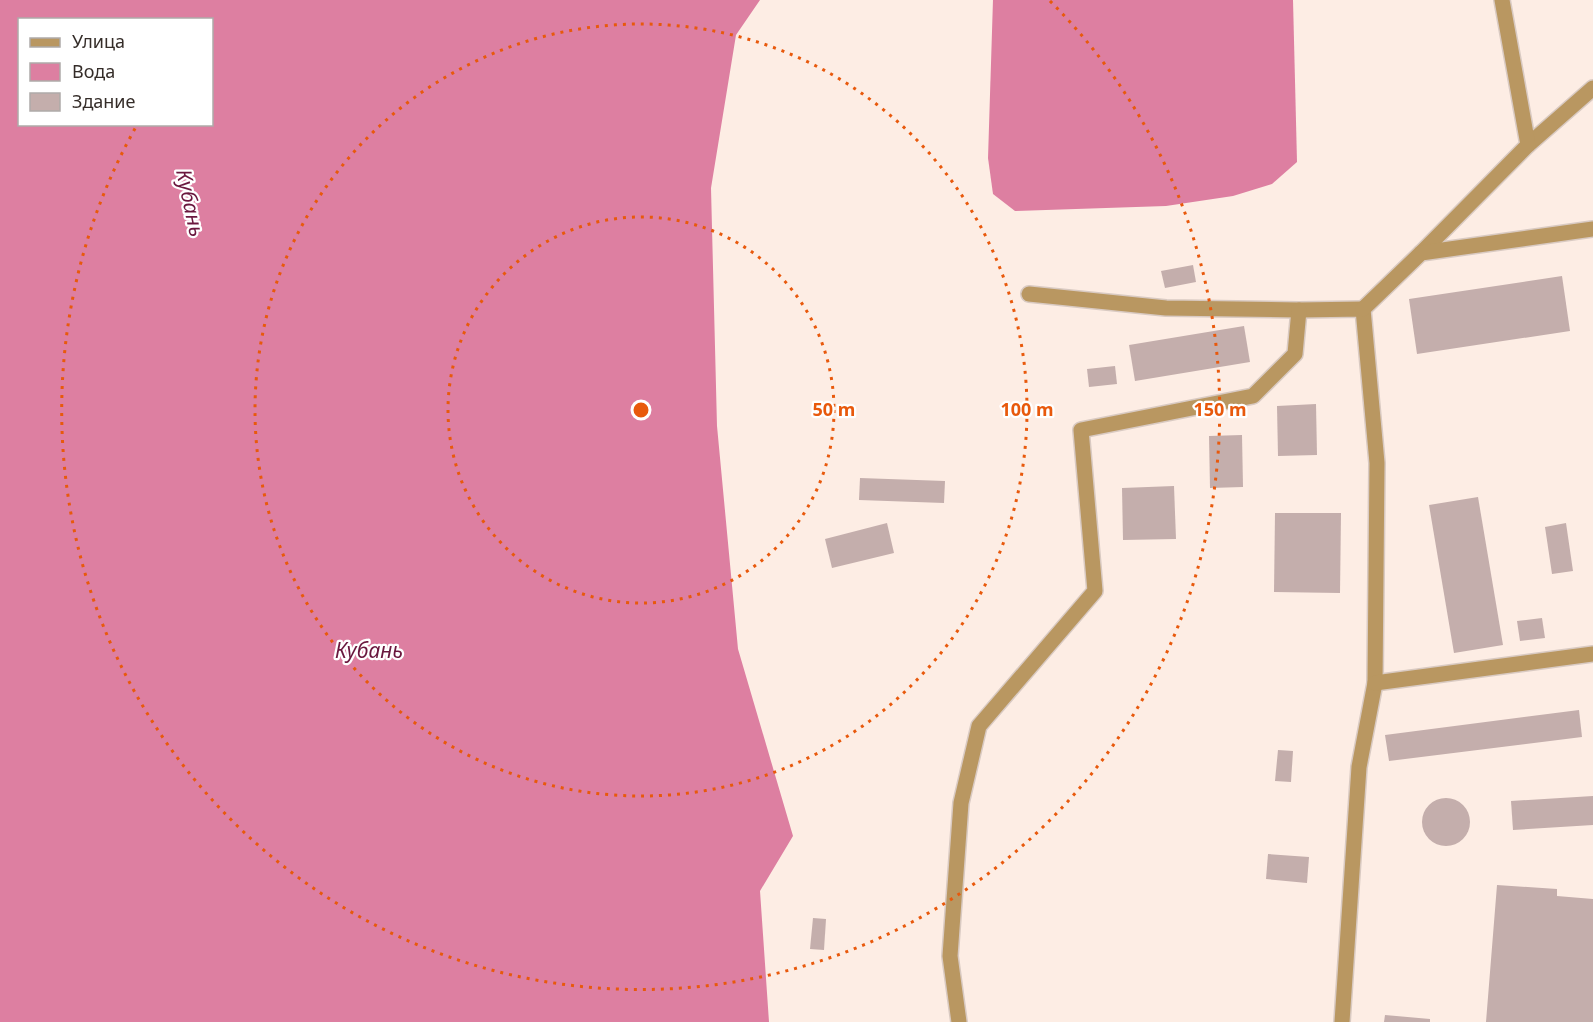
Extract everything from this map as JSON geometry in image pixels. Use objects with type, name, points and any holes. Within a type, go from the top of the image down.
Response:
[{"type":"lane","points":[[1502,0],[1528,146]]},
{"type":"lane","points":[[1029,294],[1166,308],[1363,309],[1528,146],[1593,88]]},
{"type":"lane","points":[[1421,253],[1593,229]]},
{"type":"lane","points":[[1342,1022],[1359,767],[1375,683],[1377,463],[1363,309]]},
{"type":"lane","points":[[958,1022],[950,956],[961,802],[979,726],[1095,591],[1080,430],[1253,396],[1295,354],[1299,310]]},
{"type":"lane","points":[[1375,683],[1593,654]]},
{"type":"water","name":"Кубань","points":[[0,0],[760,0],[736,35],[711,188],[717,426],[738,649],[793,836],[760,891],[769,1022],[0,1022]]},
{"type":"water","points":[[993,0],[1293,0],[1297,162],[1272,184],[1233,196],[1166,206],[1015,211],[993,194],[988,158]]},
{"type":"building","points":[[1193,265],[1196,282],[1165,288],[1161,271]]},
{"type":"building","points":[[1562,276],[1570,331],[1417,354],[1409,299]]},
{"type":"building","points":[[1244,326],[1250,362],[1135,381],[1129,345]]},
{"type":"building","points":[[1115,366],[1117,384],[1089,387],[1087,369]]},
{"type":"building","points":[[1316,404],[1317,455],[1278,456],[1277,406]]},
{"type":"building","points":[[1242,435],[1243,487],[1210,488],[1209,436]]},
{"type":"building","points":[[860,478],[945,481],[944,503],[859,500]]},
{"type":"building","points":[[1174,486],[1176,539],[1123,540],[1122,488]]},
{"type":"building","points":[[1478,497],[1503,645],[1454,653],[1429,505]]},
{"type":"building","points":[[1275,513],[1341,513],[1340,593],[1274,592]]},
{"type":"building","points":[[887,523],[894,553],[832,568],[825,539]]},
{"type":"building","points":[[1566,523],[1573,571],[1552,574],[1545,527]]},
{"type":"building","points":[[1542,618],[1545,638],[1520,641],[1517,621]]},
{"type":"building","points":[[1579,710],[1582,737],[1389,761],[1385,735]]},
{"type":"building","points":[[1278,750],[1293,751],[1291,782],[1275,781]]},
{"type":"building","points":[[1593,796],[1593,825],[1513,830],[1511,801]]},
{"type":"building","points":[[1446,798],[1463,805],[1470,822],[1463,839],[1446,846],[1429,839],[1422,822],[1429,805]]},
{"type":"building","points":[[1268,854],[1309,857],[1307,883],[1266,879]]},
{"type":"building","points":[[1497,885],[1557,889],[1557,896],[1593,899],[1593,1022],[1486,1022]]},
{"type":"building","points":[[813,918],[826,919],[824,950],[810,949]]},
{"type":"building","points":[[1385,1015],[1430,1019],[1430,1022],[1384,1022]]}]
